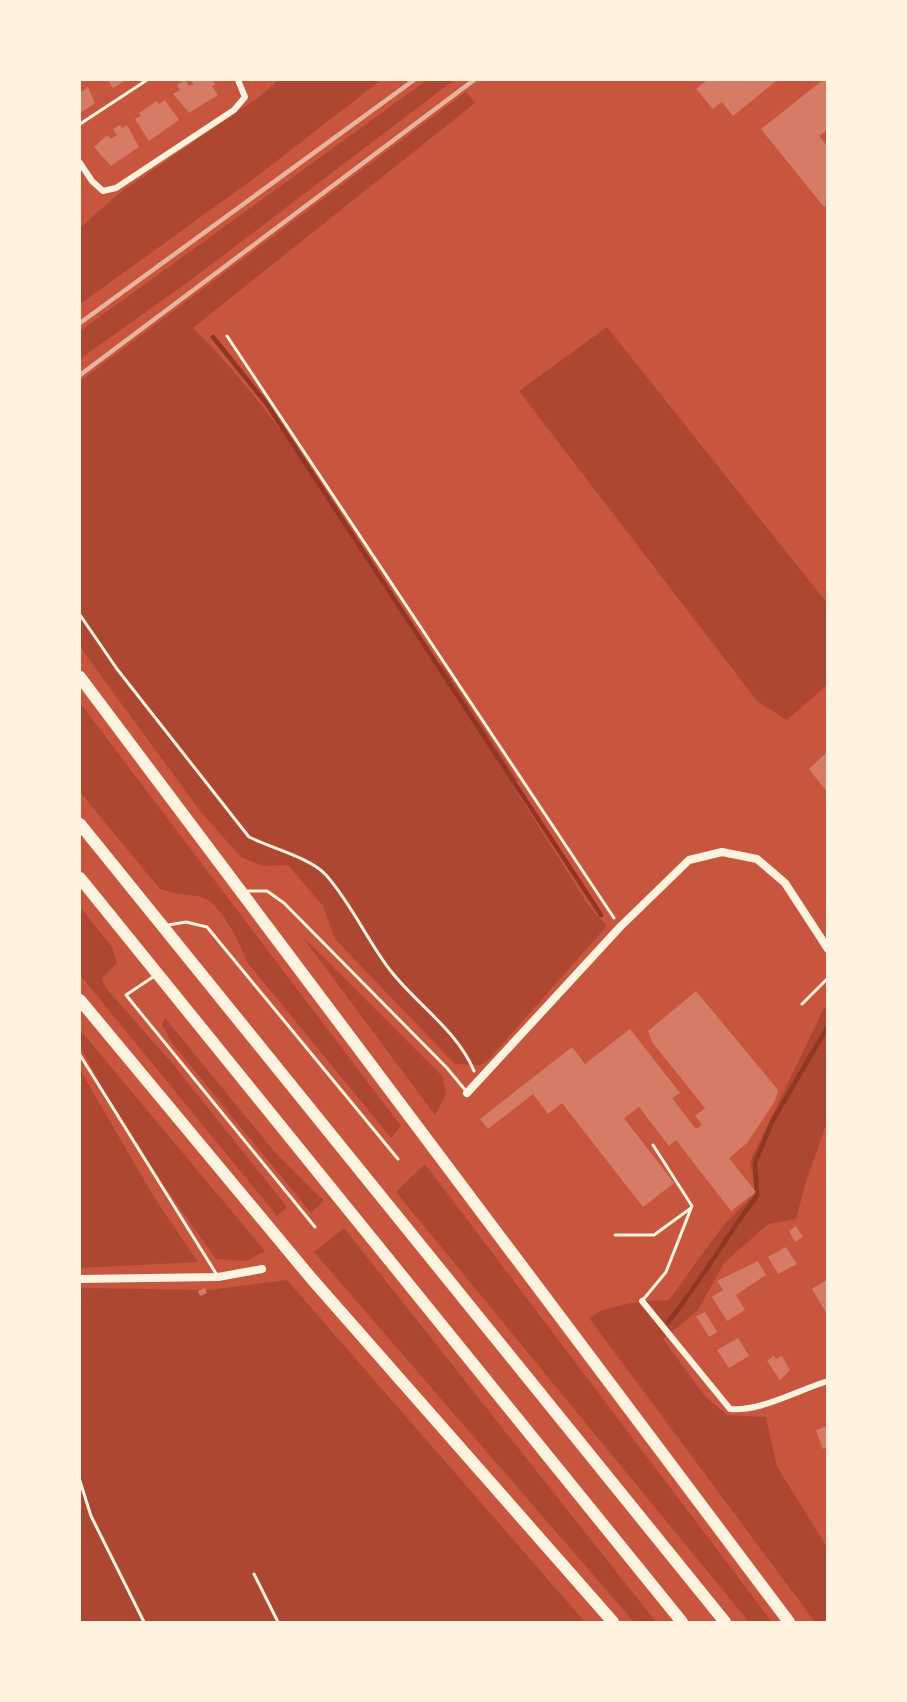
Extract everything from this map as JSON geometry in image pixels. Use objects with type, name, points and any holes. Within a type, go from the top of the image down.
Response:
[{"type":"highway","points":[[80,677],[789,1623]]},
{"type":"highway","points":[[80,824],[725,1623]]},
{"type":"highway","points":[[80,878],[682,1623]]},
{"type":"highway","points":[[80,1000],[268,1228],[613,1623]]},
{"type":"street","points":[[80,163],[92,181],[103,191],[116,188],[234,111],[245,98],[238,80]]},
{"type":"street","points":[[467,1093],[620,927],[689,860],[722,852],[757,859],[785,883],[828,949]]},
{"type":"street","points":[[80,1279],[218,1276],[262,1269]]},
{"type":"street","points":[[642,1301],[730,1409],[743,1410],[756,1407],[828,1381]]},
{"type":"lane","points":[[240,891],[267,891],[284,903],[447,1068],[467,1093]]},
{"type":"lane","points":[[162,926],[186,922],[207,927],[398,1159]]},
{"type":"lane","points":[[157,974],[126,995],[315,1227]]},
{"type":"lane","points":[[802,1004],[828,978]]},
{"type":"lane","points":[[80,1055],[218,1276]]},
{"type":"lane","points":[[653,1145],[692,1206]]},
{"type":"lane","points":[[615,1235],[654,1235],[692,1206]]},
{"type":"lane","points":[[642,1301],[666,1272],[692,1206]]},
{"type":"path","points":[[80,124],[147,80]]},
{"type":"path","points":[[227,336],[620,927]]},
{"type":"path","points":[[80,615],[117,669],[249,837],[275,850],[309,861],[326,875],[391,971],[466,1051],[478,1081]]},
{"type":"path","points":[[80,1481],[91,1516],[144,1623]]},
{"type":"path","points":[[254,1574],[278,1623]]},
{"type":"shaded area","points":[[279,80],[381,80],[252,180],[80,304],[80,228],[118,194],[259,97]]},
{"type":"shaded area","points":[[427,80],[454,80],[188,282],[80,359],[80,331]]},
{"type":"shaded area","points":[[466,92],[475,103],[193,328],[262,406],[323,491],[437,667],[442,664],[518,781],[513,786],[589,906],[607,926],[487,1061],[480,1065],[455,1064],[335,939],[323,906],[288,865],[262,866],[241,857],[200,811],[80,647],[80,381]]},
{"type":"shaded area","points":[[607,327],[827,603],[827,685],[787,720],[757,701],[519,391]]},
{"type":"shaded area","points":[[80,703],[401,1126],[391,1138],[247,962],[235,935],[215,906],[201,897],[159,888],[80,792]]},
{"type":"shaded area","points":[[80,907],[112,947],[117,963],[102,978],[105,987],[173,1064],[287,1207],[277,1216],[80,975]]},
{"type":"shaded area","points":[[301,935],[443,1077],[446,1095],[435,1115]]},
{"type":"shaded area","points":[[824,1008],[827,1009],[827,1122],[796,1219],[768,1224],[724,1263],[698,1310],[663,1339],[705,1396],[727,1415],[766,1417],[777,1467],[827,1547],[827,1622],[815,1622],[589,1318],[617,1306],[669,1300],[725,1223],[756,1193],[750,1162]]},
{"type":"shaded area","points":[[165,1018],[273,1150],[324,1201],[311,1213],[172,1043],[162,1025]]},
{"type":"shaded area","points":[[80,1030],[265,1251],[246,1261],[216,1259],[165,1187],[100,1084],[80,1046]]},
{"type":"shaded area","points":[[80,1070],[154,1197],[198,1262],[80,1268]]},
{"type":"shaded area","points":[[425,1164],[772,1622],[749,1622],[396,1192]]},
{"type":"shaded area","points":[[344,1228],[656,1622],[634,1622],[314,1252]]},
{"type":"shaded area","points":[[287,1280],[585,1622],[80,1622],[80,1288],[209,1290]]},
{"type":"building","points":[[108,80],[126,80],[113,88]]},
{"type":"building","points":[[185,80],[189,86],[194,84],[190,80],[212,80],[215,84],[212,86],[218,95],[189,113],[173,94],[180,90],[177,85]]},
{"type":"building","points":[[707,80],[776,81],[733,116],[722,102],[713,109],[696,89]]},
{"type":"building","points":[[823,80],[828,80],[828,129],[819,136],[828,147],[828,204],[824,207],[761,129]]},
{"type":"building","points":[[88,87],[95,103],[82,112],[80,93]]},
{"type":"building","points":[[165,100],[179,120],[149,141],[135,119],[141,116],[139,113],[157,101],[159,104]]},
{"type":"building","points":[[120,125],[122,128],[127,125],[139,147],[111,166],[94,147],[107,135],[111,139],[117,135],[113,129]]},
{"type":"building","points":[[828,751],[828,793],[809,769]]},
{"type":"building","points":[[696,991],[778,1090],[775,1101],[747,1143],[729,1158],[756,1192],[731,1211],[676,1140],[669,1146],[639,1107],[624,1118],[674,1183],[643,1207],[562,1103],[548,1114],[533,1094],[488,1129],[480,1119],[572,1047],[585,1064],[630,1029],[680,1093],[672,1098],[696,1129],[702,1125],[695,1116],[705,1108],[652,1042],[648,1031]]},
{"type":"building","points":[[796,1226],[803,1237],[795,1242],[789,1231]]},
{"type":"building","points":[[786,1247],[797,1264],[778,1274],[768,1257]]},
{"type":"building","points":[[758,1261],[766,1275],[736,1295],[745,1310],[727,1321],[712,1297],[723,1290],[717,1281]]},
{"type":"building","points":[[828,1279],[828,1316],[812,1289]]},
{"type":"building","points":[[205,1288],[207,1293],[200,1296],[198,1291]]},
{"type":"building","points":[[705,1312],[717,1332],[709,1337],[696,1316]]},
{"type":"building","points":[[738,1338],[749,1356],[729,1368],[717,1350]]},
{"type":"building","points":[[774,1356],[776,1359],[782,1356],[790,1370],[780,1380],[767,1361]]},
{"type":"building","points":[[828,1426],[828,1447],[823,1449],[816,1430]]},
{"type":"waterway","points":[[213,337],[266,403],[601,915]]},
{"type":"waterway","points":[[668,1322],[757,1196],[755,1163],[772,1122],[828,1026]]},
{"type":"railway","points":[[80,323],[414,80]]},
{"type":"railway","points":[[80,375],[474,80]]}]
